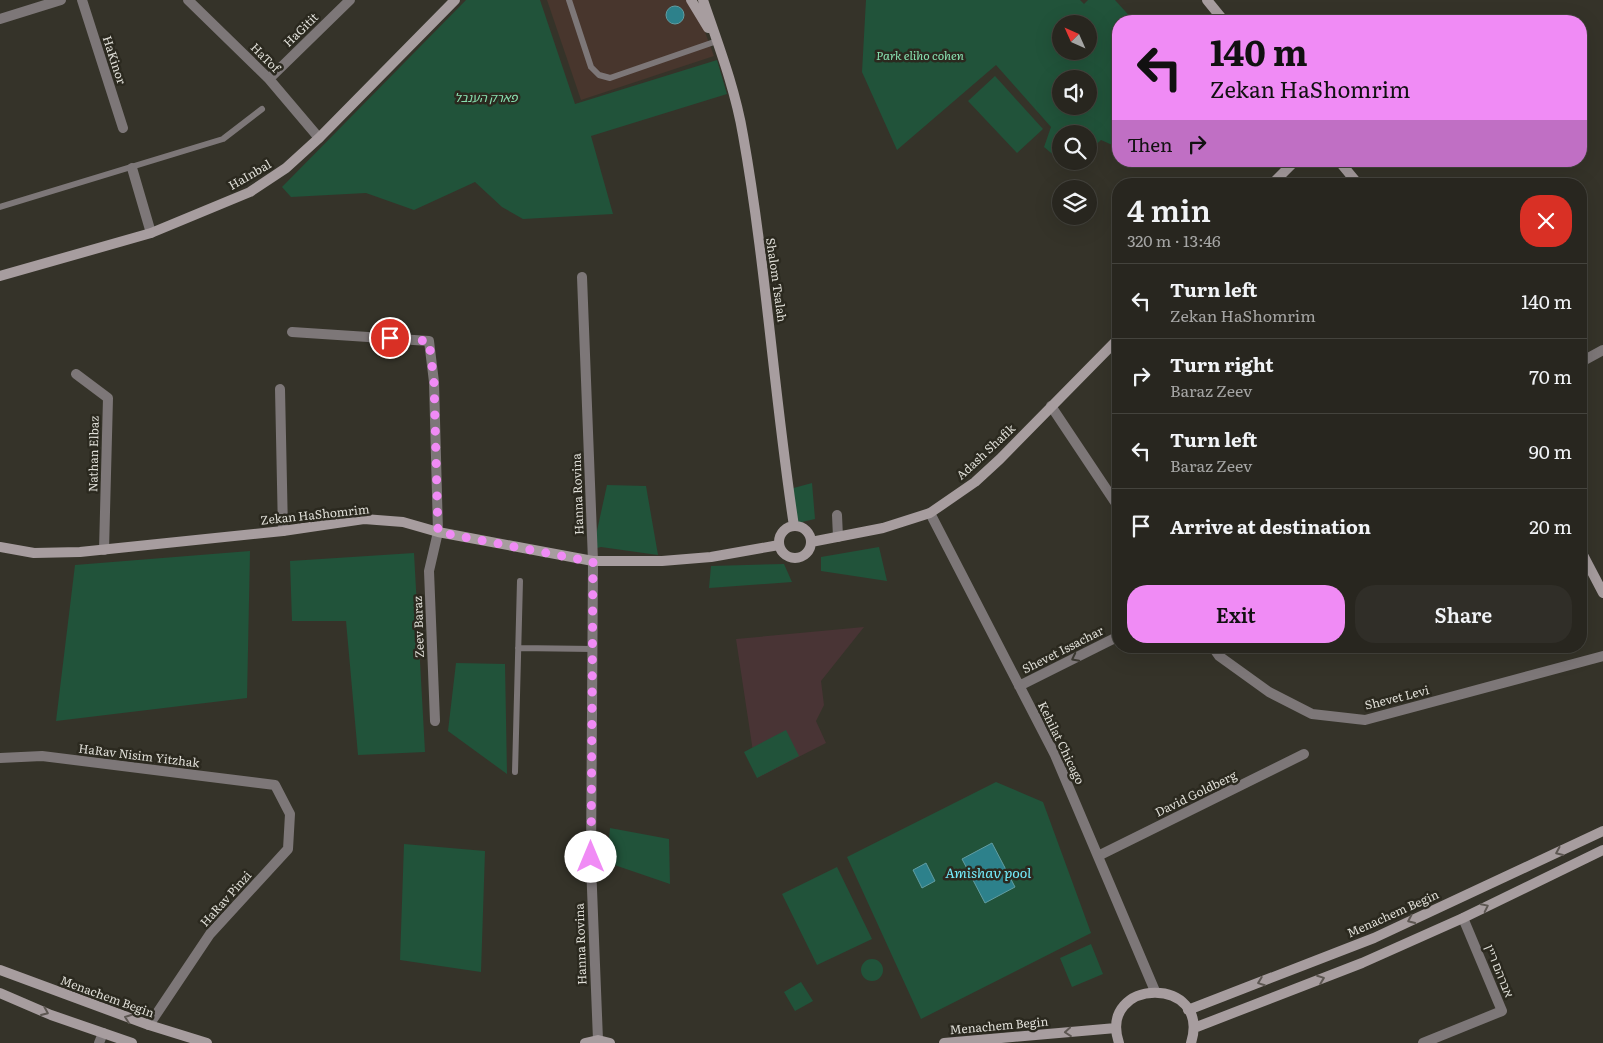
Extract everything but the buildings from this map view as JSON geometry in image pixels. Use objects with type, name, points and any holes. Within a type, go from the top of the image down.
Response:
[{"type":"street","points":[[0,19],[61,0]]},
{"type":"street","name":"HaKinor","points":[[82,0],[123,128]]},
{"type":"street","name":"HaTof","points":[[188,0],[268,79],[319,138]]},
{"type":"street","name":"HaInbal","points":[[0,276],[151,233],[250,192],[286,168],[319,138],[455,0]]},
{"type":"street","name":"Shalom Tsalah","points":[[691,0],[717,41]]},
{"type":"street","name":"Shalom Tsalah","points":[[703,0],[730,80],[743,134],[770,326],[786,473],[794,526]]},
{"type":"street","points":[[1207,0],[1219,15]]},
{"type":"street","name":"HaGitit","points":[[268,79],[346,1]]},
{"type":"street","points":[[1278,178],[1289,167]]},
{"type":"street","points":[[1344,167],[1353,178]]},
{"type":"street","points":[[132,168],[151,233]]},
{"type":"street","name":"Hanna Rovina","points":[[582,277],[593,562],[590,864],[598,1040]]},
{"type":"street","name":"Zeev Baraz","points":[[292,332],[429,341],[434,382],[438,532],[429,571],[435,721]]},
{"type":"street","name":"Adash Shafik","points":[[811,542],[883,528],[930,513],[975,482],[1112,345]]},
{"type":"street","points":[[1587,359],[1603,350]]},
{"type":"street","name":"Nathan Elbaz","points":[[76,374],[108,398],[104,550]]},
{"type":"street","points":[[280,389],[283,531]]},
{"type":"street","points":[[1051,406],[1112,498]]},
{"type":"street","name":"Kehilat Chicago","points":[[930,513],[1059,763],[1155,991]]},
{"type":"street","points":[[836,515],[838,537]]},
{"type":"street","name":"Zekan HaShomrim","points":[[0,547],[34,552],[104,550],[283,531],[364,519],[403,522],[438,532],[593,562],[662,561],[701,558],[779,545]]},
{"type":"street","points":[[794,526],[804,529],[811,542],[809,550],[799,558],[786,556],[779,545],[782,532],[794,526]]},
{"type":"street","points":[[1587,562],[1603,593]]},
{"type":"street","name":"Shevet Issachar","points":[[1019,686],[1112,640]]},
{"type":"street","name":"Shevet Levi","points":[[1217,653],[1269,692],[1312,714],[1366,720],[1603,656]]},
{"type":"street","name":"David Goldberg","points":[[1098,856],[1304,754]]},
{"type":"street","name":"HaRav Nisim Yitzhak","points":[[0,758],[42,756],[275,785]]},
{"type":"street","name":"HaRav Pinzi","points":[[149,1025],[210,934],[288,849],[290,814],[275,785]]},
{"type":"street","name":"Menachem Begin","points":[[1188,1010],[1374,938],[1603,832]]},
{"type":"street","points":[[1194,1028],[1362,963],[1463,918],[1603,850]]},
{"type":"street","name":"אברהם ריין","points":[[1423,1043],[1502,1011],[1463,918]]},
{"type":"street","name":"Menachem Begin","points":[[0,970],[149,1025],[207,1043]]},
{"type":"street","points":[[1119,1043],[1116,1028],[1119,1016],[1133,998],[1155,991],[1175,997],[1188,1010],[1194,1028],[1191,1043]]},
{"type":"street","points":[[0,993],[101,1038],[132,1043]]},
{"type":"street","name":"Menachem Begin","points":[[944,1043],[1116,1028]]},
{"type":"street","points":[[585,1043],[598,1040],[610,1043]]},
{"type":"lane","points":[[569,0],[591,67],[599,75],[610,78],[717,41]]},
{"type":"lane","points":[[0,207],[223,139],[262,109]]},
{"type":"lane","points":[[515,772],[520,581]]},
{"type":"lane","points":[[518,648],[592,649]]},
{"type":"shaded area","points":[[547,0],[693,0],[714,56],[581,100]]},
{"type":"shaded area","points":[[864,627],[821,681],[824,705],[816,721],[826,743],[757,778],[736,639]]},
{"type":"green space","name":"פארק הענבל","points":[[466,0],[540,0],[575,104],[717,60],[727,94],[591,136],[613,214],[523,219],[502,207],[475,182],[414,210],[366,193],[291,197],[282,187]]},
{"type":"green space","name":"Park eliho cohen","points":[[866,0],[1080,0],[1084,4],[1088,0],[1115,0],[1129,15],[1112,15],[1112,145],[1101,140],[1097,144],[1097,125],[1052,125],[1052,154],[1044,147],[1051,127],[996,65],[897,150],[862,72]]},
{"type":"green space","points":[[995,76],[1043,129],[1017,153],[968,101]]},
{"type":"green space","points":[[812,483],[815,519],[793,524],[790,489]]},
{"type":"green space","points":[[607,485],[646,486],[658,555],[601,547],[593,549]]},
{"type":"green space","points":[[879,547],[887,581],[821,571],[821,557]]},
{"type":"green space","points":[[250,551],[247,698],[56,721],[75,565]]},
{"type":"green space","points":[[414,553],[425,752],[358,755],[346,621],[292,621],[290,561]]},
{"type":"green space","points":[[784,564],[792,582],[709,588],[711,566]]},
{"type":"green space","points":[[456,663],[505,664],[507,774],[448,731]]},
{"type":"green space","points":[[786,730],[799,756],[757,778],[744,752]]},
{"type":"green space","points":[[996,782],[1043,802],[1091,933],[921,1019],[847,857]]},
{"type":"green space","points":[[610,828],[669,839],[670,884],[591,857],[607,858]]},
{"type":"green space","points":[[404,844],[485,851],[481,972],[400,960]]},
{"type":"green space","points":[[837,867],[872,939],[817,965],[782,894]]},
{"type":"green space","points":[[1091,944],[1103,974],[1072,987],[1060,958]]},
{"type":"green space","points":[[872,959],[880,962],[883,970],[880,978],[872,981],[864,978],[861,970],[864,962]]},
{"type":"green space","points":[[801,982],[813,1001],[795,1011],[784,992]]},
{"type":"water","points":[[675,6],[681,9],[684,15],[681,21],[675,24],[669,21],[666,15],[669,9]]},
{"type":"water","name":"Amishav pool","points":[[992,843],[1015,887],[985,903],[962,859]]},
{"type":"water","points":[[926,863],[935,881],[922,888],[913,870]]},
{"type":"route","points":[[390,338],[429,341],[434,382],[438,532],[593,562],[591,857]]}]
